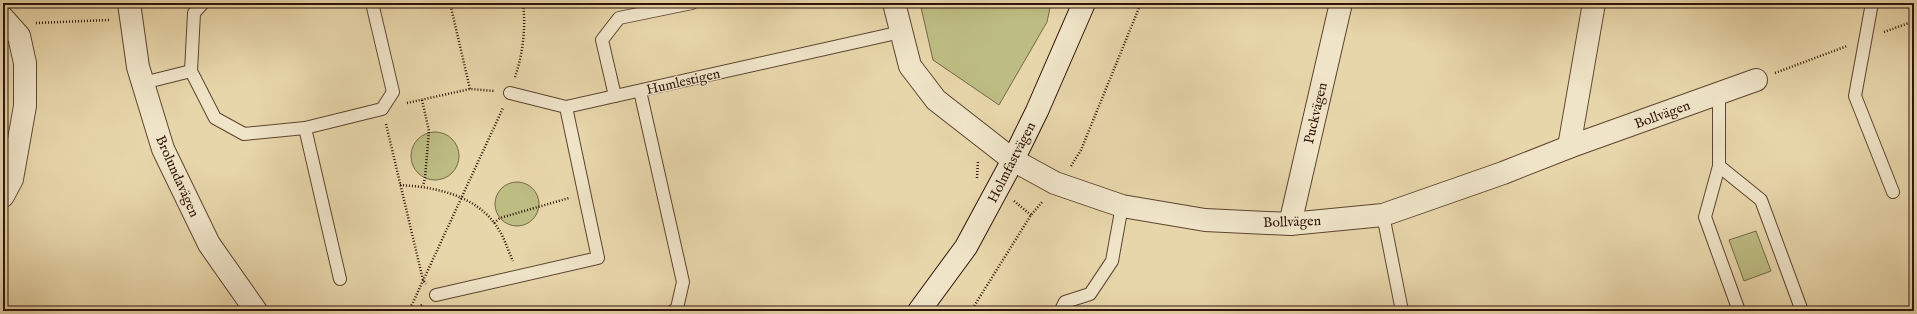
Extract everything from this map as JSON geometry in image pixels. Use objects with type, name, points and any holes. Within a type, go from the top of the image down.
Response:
[{"type":"street","points":[[894,3],[910,66],[936,100],[1013,160]]},
{"type":"street","name":"Holmfastvägen","points":[[919,311],[966,247],[1013,160],[1037,111],[1084,3]]},
{"type":"street","name":"Puckvägen","points":[[1290,224],[1341,3]]},
{"type":"street","points":[[1569,147],[1594,3]]},
{"type":"street","name":"Brolundavägen","points":[[131,11],[138,67],[163,149],[209,244],[256,311]]},
{"type":"street","points":[[3,196],[12,179],[25,106],[25,63],[12,28]]},
{"type":"street","name":"Bollvägen","points":[[1013,160],[1055,183],[1122,206],[1205,220],[1290,224],[1382,215],[1503,173],[1569,147],[1756,80]]},
{"type":"lane","points":[[203,3],[194,13],[191,71],[215,118],[244,134],[305,128],[382,109],[393,92],[372,3]]},
{"type":"lane","points":[[615,96],[602,40],[619,18],[692,3]]},
{"type":"lane","points":[[1872,3],[1855,96],[1893,192]]},
{"type":"lane","name":"Humlestigen","points":[[673,311],[677,308],[683,282],[640,91],[901,32]]},
{"type":"lane","points":[[143,83],[191,71]]},
{"type":"lane","points":[[510,92],[566,107],[640,91]]},
{"type":"lane","points":[[1719,93],[1719,166],[1705,217],[1739,311]]},
{"type":"lane","points":[[436,295],[598,258],[566,107]]},
{"type":"lane","points":[[305,128],[340,279]]},
{"type":"lane","points":[[1719,166],[1762,200],[1802,311]]},
{"type":"lane","points":[[1063,311],[1062,308],[1065,302],[1090,294],[1112,261],[1122,206]]},
{"type":"lane","points":[[1382,215],[1402,311]]},
{"type":"path","points":[[450,3],[470,89]]},
{"type":"path","points":[[409,311],[510,92],[521,61],[525,16],[523,3]]},
{"type":"path","points":[[12,28],[32,23],[131,11]]},
{"type":"path","points":[[1756,80],[1914,21]]},
{"type":"path","points":[[422,280],[382,109],[470,89],[510,92]]},
{"type":"path","points":[[422,100],[429,131],[423,186]]},
{"type":"path","points":[[974,154],[978,161],[977,181],[1012,200],[1031,215]]},
{"type":"path","points":[[400,185],[423,186],[462,197],[488,215],[500,230],[519,276]]},
{"type":"path","points":[[494,223],[500,218],[584,194]]},
{"type":"shaded area","points":[[920,3],[1051,3],[1047,22],[999,105],[933,60]]},
{"type":"shaded area","points":[[430,132],[440,132],[452,139],[459,151],[459,161],[452,173],[440,180],[430,180],[422,176],[415,169],[411,161],[411,151],[415,143],[422,136]]},
{"type":"shaded area","points":[[513,182],[521,182],[533,188],[539,200],[539,208],[533,220],[521,226],[513,226],[501,220],[495,208],[495,200],[501,188]]},
{"type":"shaded area","points":[[1756,231],[1771,271],[1744,281],[1729,240]]}]
